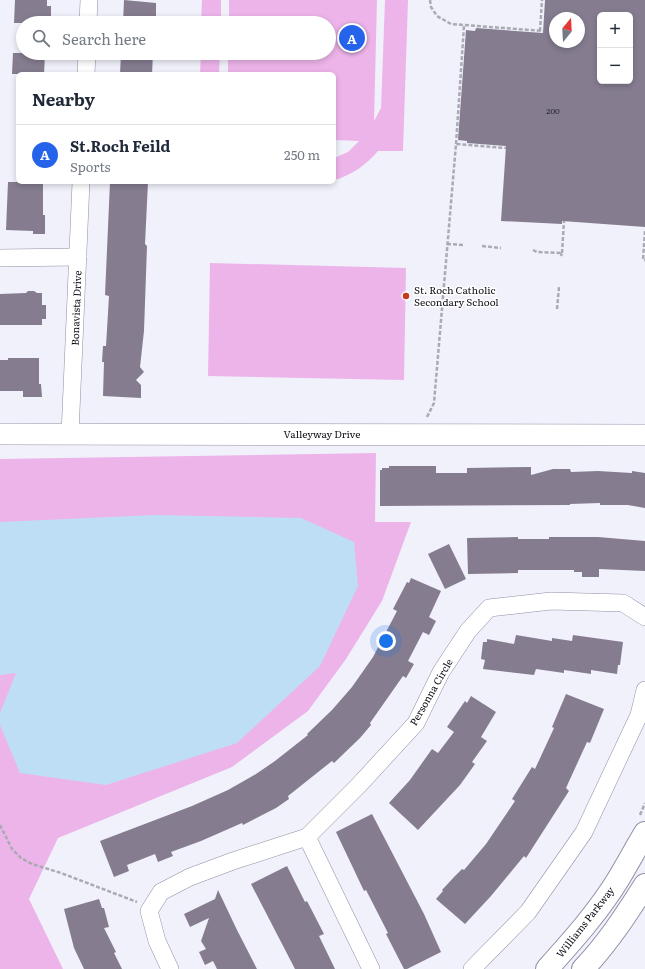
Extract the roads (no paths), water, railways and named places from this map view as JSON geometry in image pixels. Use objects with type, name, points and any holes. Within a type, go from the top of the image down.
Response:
[{"type":"main road","name":"Williams Parkway","points":[[547,969],[597,910],[619,879],[645,833]]},
{"type":"main road","points":[[583,969],[594,958],[622,921],[645,885]]},
{"type":"street","points":[[88,16],[89,0]]},
{"type":"street","points":[[86,60],[86,72]]},
{"type":"street","name":"Bonavista Drive","points":[[70,434],[81,184]]},
{"type":"street","points":[[0,258],[78,257]]},
{"type":"street","name":"Valleyway Drive","points":[[0,434],[645,434]]},
{"type":"street","name":"Personna Circle","points":[[170,969],[157,941],[149,911],[161,892],[190,878],[233,861],[307,837],[359,785],[416,723],[441,672],[468,631],[489,608],[551,601],[623,603],[645,617]]},
{"type":"street","points":[[472,969],[528,912],[584,832],[639,715],[645,690]]},
{"type":"street","points":[[307,837],[371,969]]},
{"type":"water","points":[[155,515],[301,518],[354,542],[358,586],[320,666],[237,743],[106,785],[20,773],[0,725],[0,713],[16,673],[0,675],[0,522]]},
{"type":"place","name":"St.Roch Feild","points":[[352,38]]},
{"type":"place","name":"St. Roch Catholic Secondary School","points":[[406,296]]}]
